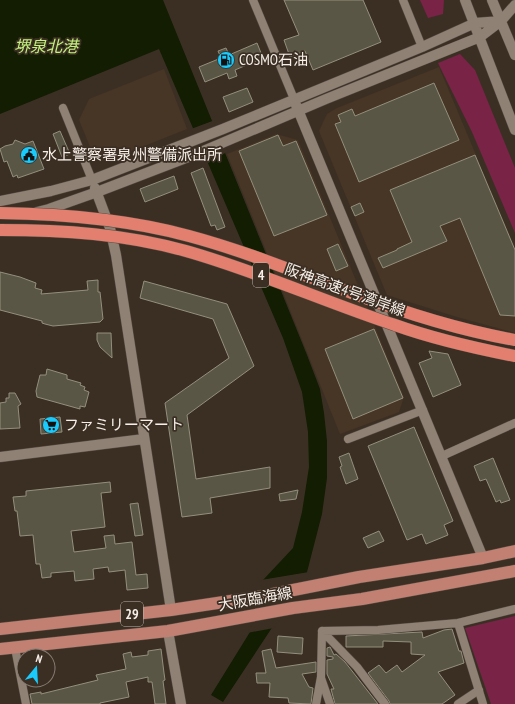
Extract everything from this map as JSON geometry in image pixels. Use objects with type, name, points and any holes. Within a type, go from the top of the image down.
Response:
[{"type":"highway","name":"阪神高速4号湾岸線","points":[[0,213],[102,218],[188,236],[228,247],[398,309],[443,323],[515,340]]},
{"type":"highway","name":"阪神高速4号湾岸線","points":[[0,230],[70,231],[144,241],[178,249],[245,270],[395,326],[436,338],[515,356]]},
{"type":"main road","name":"大阪臨海線","points":[[0,629],[171,610],[263,596],[359,577],[483,558],[515,551]]},
{"type":"main road","name":"大阪臨海線","points":[[0,649],[168,631],[293,608],[362,599],[515,571]]},
{"type":"street","points":[[253,0],[483,558]]},
{"type":"street","points":[[403,0],[422,47]]},
{"type":"street","points":[[465,0],[515,130]]},
{"type":"street","points":[[492,0],[515,55]]},
{"type":"street","points":[[0,219],[48,209],[97,192],[196,154],[299,110],[480,37],[501,21],[515,5]]},
{"type":"street","points":[[0,200],[51,191],[92,180],[223,129],[475,24],[501,21]]},
{"type":"street","points":[[63,108],[110,228],[116,255],[171,610]]},
{"type":"street","points":[[348,439],[423,410]]},
{"type":"street","points":[[442,456],[515,423]]},
{"type":"street","points":[[0,457],[144,439]]},
{"type":"street","points":[[322,631],[378,630],[458,623],[515,609]]},
{"type":"street","points":[[458,623],[483,704]]},
{"type":"street","points":[[168,631],[180,704]]},
{"type":"street","points":[[316,704],[321,677],[322,631]]},
{"type":"street","points":[[322,631],[357,667],[386,704]]},
{"type":"street","points":[[15,648],[26,704]]},
{"type":"street","points":[[321,677],[330,704]]},
{"type":"street","points":[[458,704],[479,690]]},
{"type":"shaded area","points":[[420,0],[444,0],[443,14],[428,18]]},
{"type":"shaded area","points":[[460,54],[475,70],[515,168],[515,233],[472,132],[438,63]]},
{"type":"shaded area","points":[[439,67],[515,248],[515,333],[387,295],[319,131],[327,114],[337,108]]},
{"type":"shaded area","points":[[164,69],[187,129],[109,160],[93,154],[79,120],[89,99]]},
{"type":"shaded area","points":[[276,134],[298,140],[404,397],[399,412],[340,434],[227,154]]},
{"type":"shaded area","points":[[515,616],[515,704],[491,704],[465,628]]},
{"type":"water","name":"堺泉北港","points":[[0,0],[163,0],[320,389],[327,441],[327,478],[322,514],[306,576],[223,702],[211,695],[266,606],[263,580],[293,548],[302,512],[309,467],[308,432],[302,392],[283,338],[159,49],[0,114]]},
{"type":"pier","points":[[215,120],[228,152],[205,161],[191,129]]},
{"type":"pier","points":[[309,572],[308,577],[274,628],[247,633],[264,606],[261,580]]},
{"type":"building","points":[[284,0],[363,0],[381,42],[313,70],[305,51],[290,57],[284,40],[299,35]]},
{"type":"building","points":[[257,43],[263,58],[235,70],[237,76],[229,79],[227,73],[205,82],[199,67],[221,58],[218,51],[226,48],[229,55]]},
{"type":"building","points":[[434,83],[459,140],[359,182],[335,124],[341,122],[338,115],[352,109],[355,116]]},
{"type":"building","points":[[247,88],[253,102],[229,112],[223,97]]},
{"type":"building","points":[[60,131],[70,154],[62,157],[53,134]]},
{"type":"building","points":[[278,135],[283,146],[296,141],[327,215],[274,236],[239,151]]},
{"type":"building","points":[[15,140],[25,144],[33,141],[44,169],[18,178],[17,175],[13,177],[7,161],[4,162],[0,149],[13,144]]},
{"type":"building","points":[[475,155],[515,250],[515,316],[500,315],[460,218],[440,226],[447,241],[383,268],[378,258],[412,242],[390,190]]},
{"type":"building","points":[[203,168],[225,227],[217,230],[215,225],[211,226],[191,173]]},
{"type":"building","points":[[174,176],[178,189],[145,202],[140,189]]},
{"type":"building","points":[[360,203],[364,212],[355,216],[351,207]]},
{"type":"building","points":[[338,244],[348,266],[336,271],[327,249]]},
{"type":"building","points":[[0,272],[36,283],[35,288],[42,290],[41,294],[88,290],[87,281],[98,280],[98,292],[100,292],[103,319],[100,322],[53,326],[42,323],[42,321],[0,310]]},
{"type":"building","points":[[144,281],[227,304],[254,366],[187,415],[196,479],[270,467],[270,488],[210,498],[212,513],[182,517],[165,403],[229,358],[213,319],[140,298]]},
{"type":"building","points":[[374,329],[403,398],[353,419],[325,349]]},
{"type":"building","points":[[97,333],[111,333],[112,358],[100,347],[97,340]]},
{"type":"building","points":[[429,351],[448,354],[461,385],[433,397],[419,363],[432,358]]},
{"type":"building","points":[[47,369],[67,375],[67,379],[81,383],[80,385],[85,387],[84,390],[89,392],[85,407],[80,406],[80,409],[37,397],[36,391],[40,375],[46,375]]},
{"type":"building","points":[[9,393],[15,393],[21,404],[18,406],[20,428],[0,429],[0,403],[6,402],[6,398],[9,398]]},
{"type":"building","name":"ファミリーマート","points":[[60,417],[62,432],[41,434],[40,419]]},
{"type":"building","points":[[414,427],[453,521],[444,525],[448,535],[426,544],[422,534],[407,540],[368,446]]},
{"type":"building","points":[[349,453],[358,479],[346,484],[340,467],[342,466],[339,457]]},
{"type":"building","points":[[493,458],[510,500],[501,503],[500,500],[496,502],[486,479],[480,481],[474,466]]},
{"type":"building","points":[[110,482],[111,492],[101,493],[105,527],[71,531],[74,552],[106,548],[104,536],[114,535],[115,544],[132,542],[136,575],[147,574],[148,588],[127,590],[125,570],[109,572],[108,567],[93,569],[94,579],[75,581],[74,571],[51,573],[51,577],[42,578],[40,564],[36,564],[33,535],[20,536],[17,511],[15,511],[13,497],[26,496],[26,491]]},
{"type":"building","points":[[298,490],[296,499],[280,501],[279,494]]},
{"type":"building","points":[[138,503],[143,535],[135,536],[130,504]]},
{"type":"building","points":[[379,531],[384,541],[368,548],[363,538]]},
{"type":"building","points":[[452,629],[464,663],[438,672],[455,695],[442,704],[390,704],[368,673],[379,665],[386,673],[397,665],[402,672],[425,655],[411,654],[411,642],[383,641],[383,647],[346,647],[346,636],[422,632],[423,638],[444,630]]},
{"type":"building","points":[[278,636],[303,638],[302,654],[277,652]]},
{"type":"building","points":[[330,647],[334,655],[336,654],[345,662],[378,704],[335,704],[331,689],[334,689],[327,674],[327,660],[333,659],[333,657],[327,656],[327,648]]},
{"type":"building","points":[[161,649],[166,704],[155,704],[152,682],[148,682],[148,677],[126,682],[129,697],[100,704],[32,704],[30,694],[41,692],[41,694],[98,680],[96,675],[126,669],[123,654],[131,652],[132,657],[148,655],[148,651]]},
{"type":"building","points":[[271,649],[276,668],[316,662],[316,672],[302,674],[309,687],[313,688],[311,704],[289,703],[288,698],[269,697],[270,683],[257,683],[256,673],[266,673],[262,651]]},
{"type":"place","name":"COSMO石油","points":[[226,60]]},
{"type":"place","name":"水上警察署泉州警備派出所","points":[[29,155]]},
{"type":"place","name":"ファミリーマート","points":[[51,425]]}]
